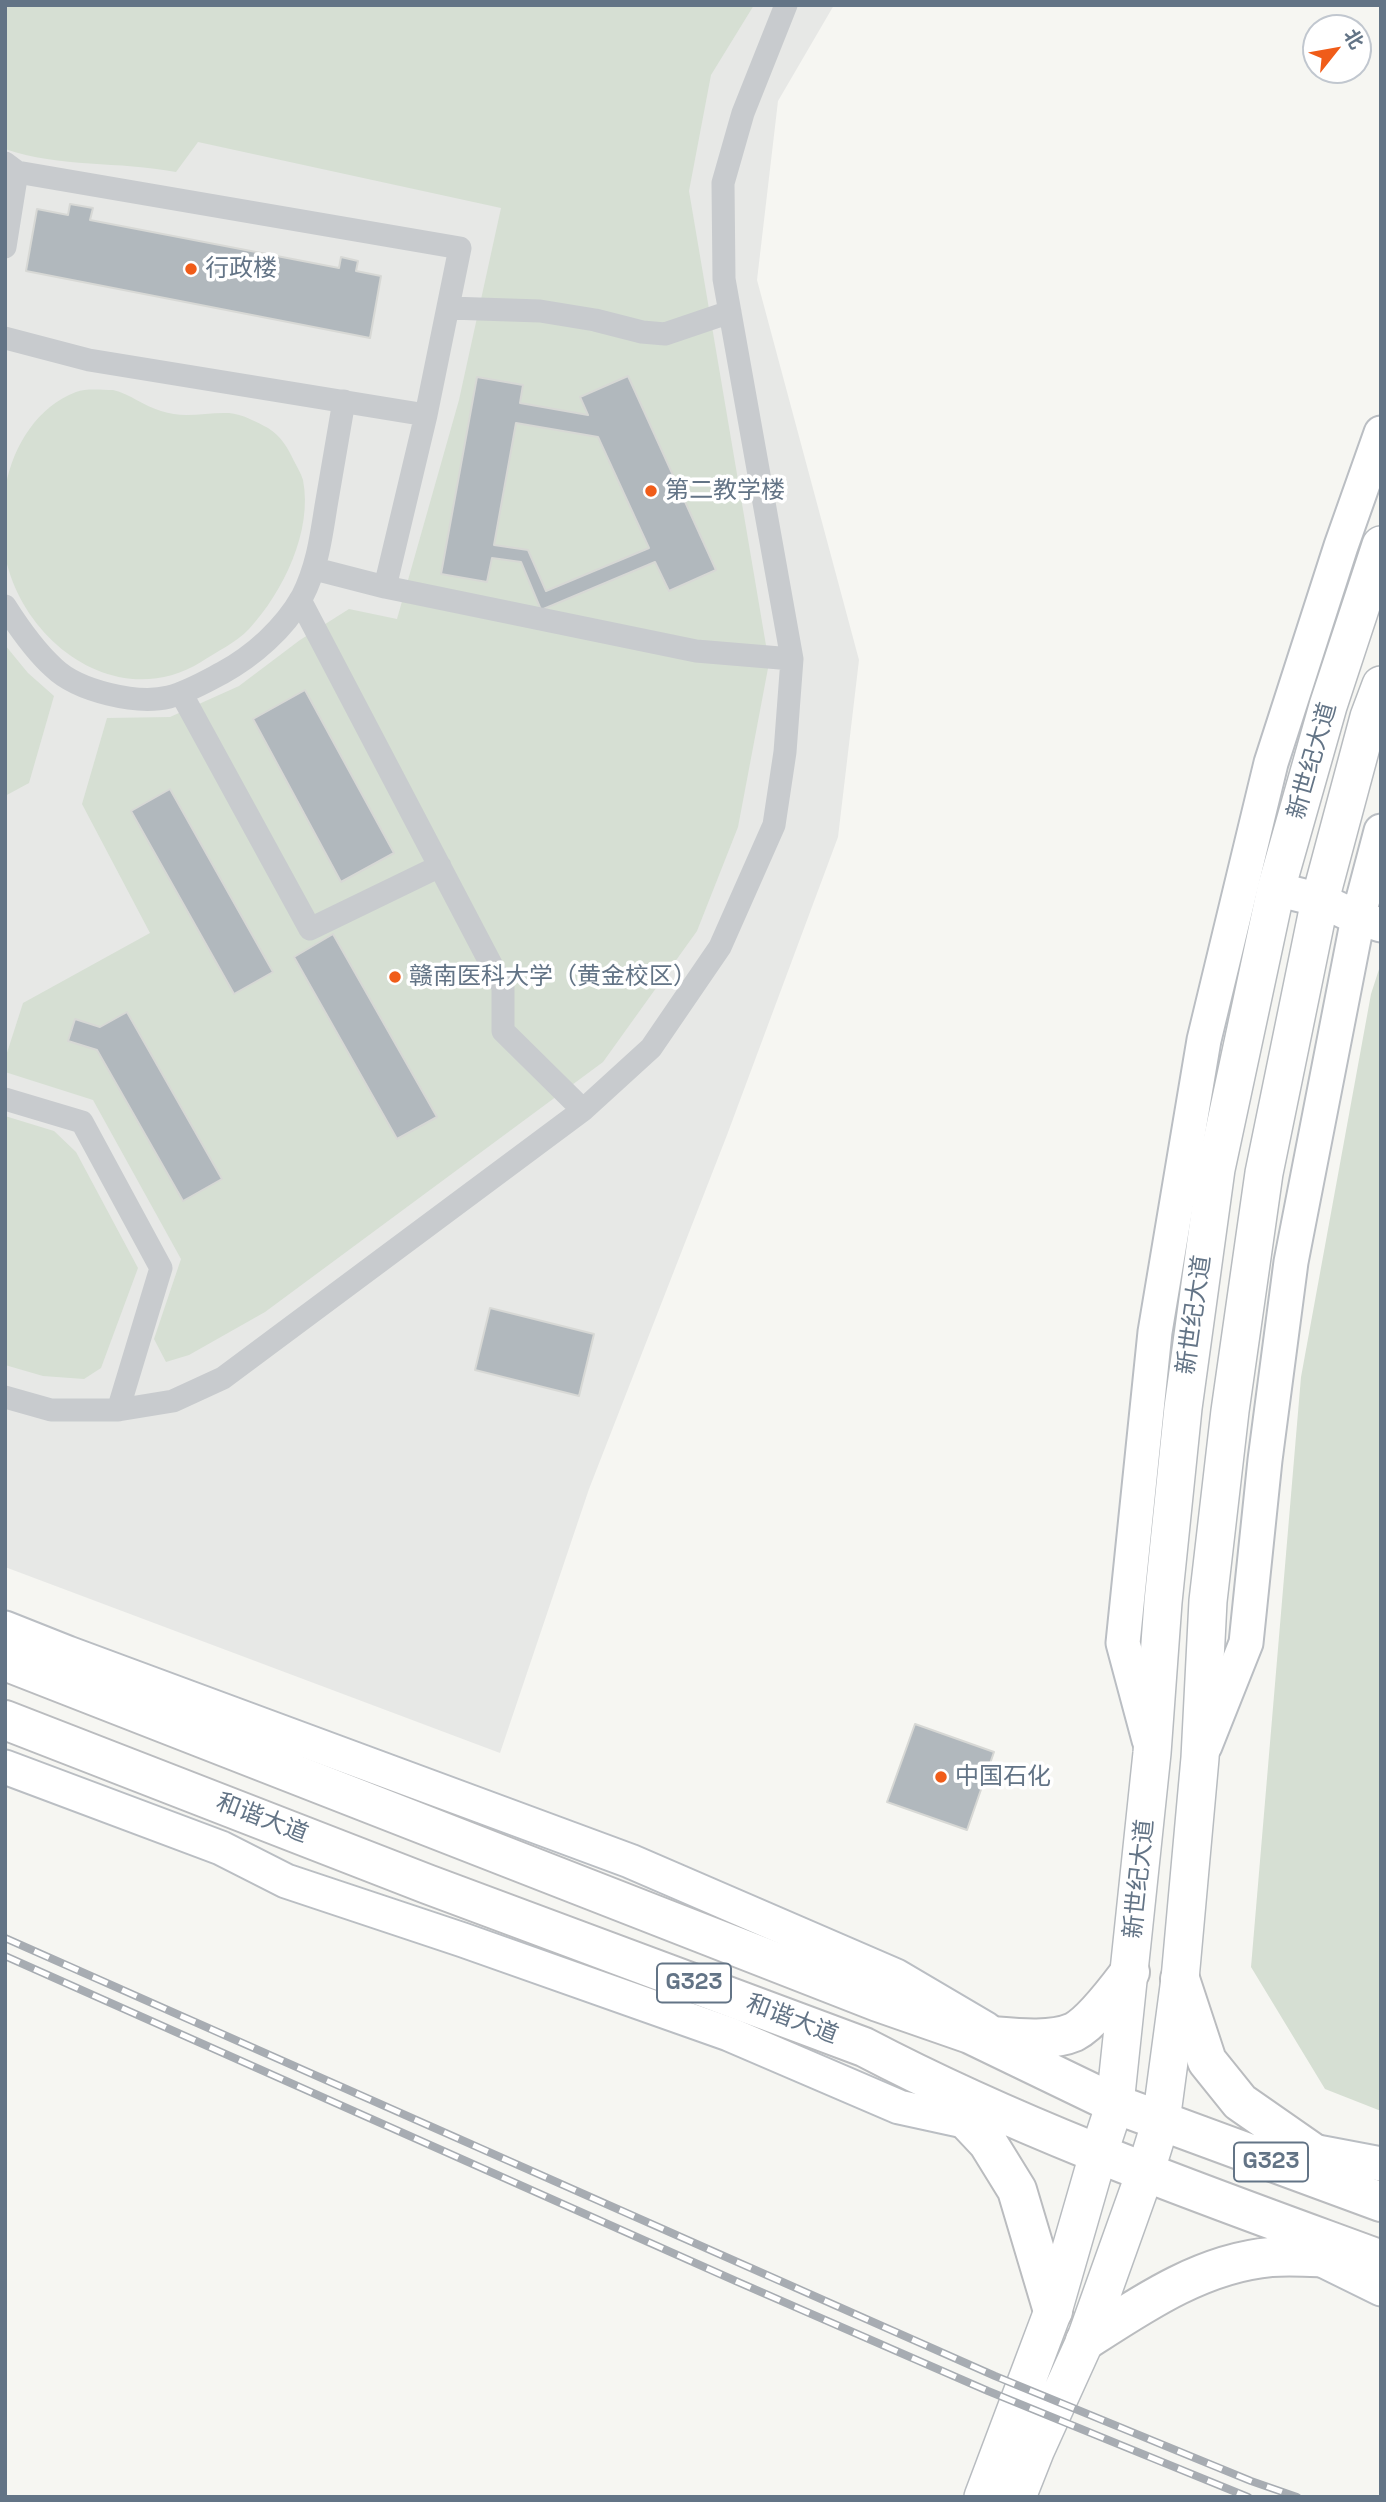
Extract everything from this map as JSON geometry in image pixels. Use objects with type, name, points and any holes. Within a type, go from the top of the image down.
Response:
[{"type":"highway","name":"和谐大道","points":[[5,1661],[878,2002],[985,2035],[1115,2104],[1161,2121]]},
{"type":"highway","name":"和谐大道","points":[[5,1720],[427,1884],[864,2047],[931,2082],[1098,2155],[1379,2269]]},
{"type":"highway","points":[[985,2035],[1036,2040],[1074,2032],[1101,2008],[1130,1972]]},
{"type":"highway","points":[[1180,1979],[1207,2061],[1240,2102],[1381,2201]]},
{"type":"highway","points":[[931,2082],[988,2143],[1017,2190],[1053,2311]]},
{"type":"highway","name":"G323","points":[[1161,2121],[1381,2201]]},
{"type":"highway","points":[[1085,2341],[1158,2294],[1215,2270],[1271,2257],[1317,2258],[1379,2269]]},
{"type":"main road","name":"新世纪大道","points":[[983,2497],[1053,2311],[1115,2104],[1152,1753],[1163,1602],[1183,1408],[1216,1170],[1276,889],[1342,664],[1381,545]]},
{"type":"main road","name":"新世纪大道","points":[[1017,2497],[1085,2341],[1145,2174],[1161,2121],[1180,1979],[1200,1758],[1208,1601],[1228,1424],[1264,1173],[1320,900],[1369,717],[1381,685]]},
{"type":"street","points":[[5,1397],[51,1410],[118,1410],[173,1401],[223,1378],[583,1110],[651,1048],[720,947],[774,825],[785,752],[792,659],[724,279],[723,183],[743,113],[786,5]]},
{"type":"street","points":[[5,247],[11,168],[460,248],[426,415],[385,587]]},
{"type":"street","points":[[449,308],[540,311],[595,320],[642,332],[665,334],[730,312]]},
{"type":"street","points":[[5,338],[89,360],[426,415]]},
{"type":"street","points":[[5,606],[21,632],[56,671],[85,686],[111,695],[140,700],[167,697],[181,693],[232,667],[267,641],[300,600],[315,569],[345,401]]},
{"type":"street","points":[[1152,1753],[1123,1643],[1155,1332],[1204,1040],[1271,763],[1341,546],[1381,433]]},
{"type":"street","points":[[1341,546],[1342,664]]},
{"type":"street","points":[[315,569],[385,587],[696,651],[792,659]]},
{"type":"street","points":[[300,600],[503,987],[503,1031],[583,1110]]},
{"type":"street","points":[[181,693],[310,929],[440,866]]},
{"type":"street","points":[[1200,1758],[1246,1643],[1265,1460],[1291,1262],[1369,922],[1381,831]]},
{"type":"street","points":[[1276,889],[1320,900],[1369,922]]},
{"type":"street","points":[[5,1099],[82,1122],[161,1268],[118,1410]]},
{"type":"street","points":[[1274,1125],[1291,1262]]},
{"type":"street","points":[[1155,1332],[1206,1232]]},
{"type":"street","points":[[5,1628],[630,1861],[896,1976],[985,2035]]},
{"type":"street","points":[[5,1767],[221,1848],[286,1881],[729,2034],[899,2107],[968,2121],[1098,2155]]},
{"type":"street","points":[[1161,2121],[1381,2164]]},
{"type":"street","points":[[1145,2174],[1317,2258]]},
{"type":"path","points":[[1381,1229],[1381,1239]]},
{"type":"shaded area","name":"赣南医科大学（黄金校区）","points":[[5,5],[834,5],[778,101],[757,280],[859,660],[838,837],[727,1135],[589,1489],[500,1753],[5,1567]]},
{"type":"shaded area","points":[[5,5],[754,5],[711,75],[689,191],[769,663],[738,827],[697,931],[603,1062],[265,1312],[189,1355],[166,1362],[154,1339],[181,1259],[93,1100],[5,1072],[5,1059],[23,1003],[150,933],[82,804],[107,718],[170,717],[239,686],[300,640],[349,609],[397,619],[459,400],[501,208],[198,142],[176,172],[68,162],[5,149]]},
{"type":"shaded area","points":[[113,390],[170,413],[229,413],[254,421],[273,431],[280,439],[303,480],[304,520],[299,540],[284,579],[273,597],[239,638],[201,662],[170,676],[139,679],[110,675],[82,662],[56,644],[35,621],[18,594],[6,559],[5,490],[9,470],[29,429],[62,398],[76,392]]},
{"type":"shaded area","points":[[5,645],[28,673],[54,696],[29,783],[5,796]]},
{"type":"shaded area","points":[[1381,963],[1381,2111],[1325,2089],[1251,1967],[1301,1377],[1371,994]]},
{"type":"shaded area","points":[[5,1116],[54,1131],[76,1152],[138,1268],[101,1368],[84,1379],[43,1376],[5,1365]]},
{"type":"building","name":"行政楼","points":[[70,204],[93,208],[90,220],[339,268],[341,257],[358,261],[356,271],[381,276],[370,338],[26,271],[37,209],[68,215]]},
{"type":"building","name":"第二教学楼","points":[[628,376],[716,570],[669,591],[655,562],[541,610],[521,562],[492,558],[487,582],[441,574],[477,377],[523,385],[520,403],[588,415],[580,397]],"holes":[[[516,423],[598,437],[649,548],[546,591],[528,550],[494,545]]]},
{"type":"building","points":[[305,690],[394,853],[341,882],[253,719]]},
{"type":"building","points":[[170,789],[273,972],[234,994],[131,811]]},
{"type":"building","points":[[333,934],[437,1117],[397,1139],[294,957]]},
{"type":"building","points":[[127,1012],[222,1179],[183,1201],[97,1050],[68,1041],[75,1019],[100,1027]]},
{"type":"building","points":[[490,1308],[594,1334],[579,1396],[475,1370]]},
{"type":"building","name":"中国石化","points":[[915,1724],[994,1752],[967,1830],[887,1802]]},
{"type":"railway","points":[[5,1938],[995,2376],[1251,2481],[1297,2497]]},
{"type":"railway","points":[[5,1956],[988,2391],[1248,2497]]},
{"type":"place","name":"行政楼","points":[[191,269]]},
{"type":"place","name":"第二教学楼","points":[[651,491]]},
{"type":"place","name":"赣南医科大学（黄金校区）","points":[[395,977]]},
{"type":"place","name":"中国石化","points":[[941,1777]]}]
